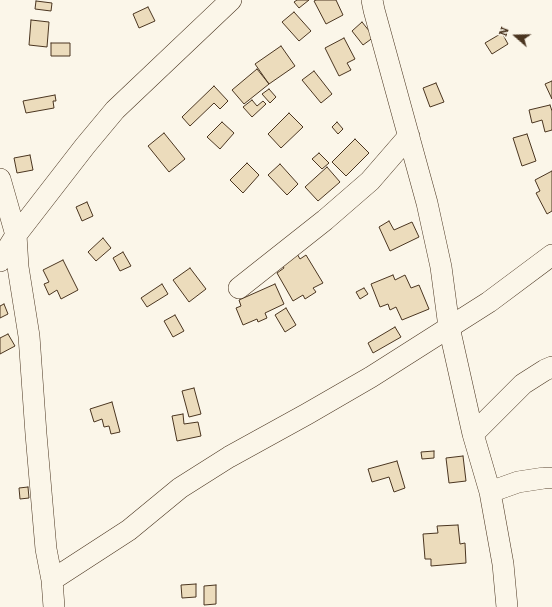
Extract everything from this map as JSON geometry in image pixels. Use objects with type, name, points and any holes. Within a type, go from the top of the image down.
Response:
[{"type":"street","points":[[0,261],[16,235],[84,146],[114,110],[232,0]]},
{"type":"street","points":[[372,0],[427,203],[441,267],[449,327],[472,434],[490,492],[503,564],[507,607]]},
{"type":"street","points":[[239,288],[325,220],[370,181],[409,136]]},
{"type":"street","points":[[0,179],[16,235],[18,267],[28,336],[46,549],[52,580],[54,607]]},
{"type":"street","points":[[52,580],[129,530],[180,488],[229,457],[371,377],[489,302],[552,255]]},
{"type":"street","points":[[472,434],[523,384],[552,367]]},
{"type":"street","points":[[490,492],[518,482],[552,478]]},
{"type":"building","points":[[297,0],[309,0],[299,8],[294,2]]},
{"type":"building","points":[[336,0],[343,15],[326,24],[314,1]]},
{"type":"building","points":[[36,1],[52,3],[51,11],[35,9]]},
{"type":"building","points":[[148,7],[155,21],[139,28],[133,14]]},
{"type":"building","points":[[294,12],[311,31],[299,41],[282,22]]},
{"type":"building","points":[[31,20],[49,22],[47,47],[29,45]]},
{"type":"building","points":[[362,22],[374,37],[363,45],[352,31]]},
{"type":"building","points":[[502,33],[508,44],[492,54],[485,43]]},
{"type":"building","points":[[344,38],[355,59],[347,63],[351,70],[339,76],[325,48]]},
{"type":"building","points":[[51,43],[70,43],[70,56],[51,56]]},
{"type":"building","points":[[281,46],[295,66],[269,84],[255,64]]},
{"type":"building","points":[[257,69],[269,84],[244,104],[232,90]]},
{"type":"building","points":[[314,71],[332,94],[321,103],[302,80]]},
{"type":"building","points":[[552,81],[552,99],[545,84]]},
{"type":"building","points":[[436,83],[444,102],[430,107],[423,88]]},
{"type":"building","points":[[214,86],[228,101],[220,109],[214,103],[190,126],[182,117]]},
{"type":"building","points":[[269,89],[276,97],[270,103],[262,94]]},
{"type":"building","points":[[55,95],[56,101],[53,101],[54,108],[26,113],[23,101]]},
{"type":"building","points":[[252,100],[257,106],[263,101],[266,104],[252,117],[243,107]]},
{"type":"building","points":[[550,105],[552,111],[552,130],[545,132],[542,120],[532,123],[529,110]]},
{"type":"building","points":[[289,113],[303,127],[281,148],[268,134]]},
{"type":"building","points":[[222,122],[234,133],[220,149],[207,137]]},
{"type":"building","points":[[337,122],[343,129],[338,134],[332,127]]},
{"type":"building","points":[[164,133],[185,159],[169,172],[148,146]]},
{"type":"building","points":[[527,134],[536,161],[522,166],[513,138]]},
{"type":"building","points":[[355,139],[369,153],[346,176],[332,162]]},
{"type":"building","points":[[319,153],[329,163],[322,169],[312,159]]},
{"type":"building","points":[[30,155],[33,170],[17,173],[14,158]]},
{"type":"building","points":[[247,163],[259,175],[243,193],[230,180]]},
{"type":"building","points":[[280,164],[298,184],[287,195],[268,175]]},
{"type":"building","points":[[327,167],[340,182],[318,201],[305,187]]},
{"type":"building","points":[[552,171],[552,211],[547,214],[536,193],[540,191],[535,180]]},
{"type":"building","points":[[87,202],[93,216],[82,221],[76,207]]},
{"type":"building","points":[[389,221],[394,230],[412,222],[419,237],[390,251],[379,227]]},
{"type":"building","points":[[103,238],[111,248],[96,261],[88,252]]},
{"type":"building","points":[[123,252],[131,266],[120,271],[113,258]]},
{"type":"building","points":[[296,252],[300,259],[306,255],[323,283],[313,288],[316,292],[305,299],[303,295],[293,301],[277,273],[284,268],[280,261]]},
{"type":"building","points":[[63,260],[78,290],[61,299],[57,290],[49,295],[44,284],[49,282],[43,270]]},
{"type":"building","points":[[190,268],[206,289],[189,302],[173,280]]},
{"type":"building","points":[[393,275],[395,280],[405,275],[411,288],[419,285],[429,309],[402,320],[396,307],[390,310],[388,304],[380,307],[371,284]]},
{"type":"building","points":[[162,284],[168,294],[147,307],[141,298]]},
{"type":"building","points":[[275,284],[284,304],[265,313],[267,318],[258,322],[257,319],[243,325],[236,308],[241,306],[239,300]]},
{"type":"building","points":[[364,288],[368,294],[360,299],[356,292]]},
{"type":"building","points":[[4,304],[8,314],[0,318],[0,306]]},
{"type":"building","points":[[286,308],[296,325],[285,332],[275,315]]},
{"type":"building","points":[[175,315],[184,331],[173,337],[164,321]]},
{"type":"building","points":[[395,327],[401,337],[373,353],[368,343]]},
{"type":"building","points":[[8,334],[15,346],[0,354],[0,338]]},
{"type":"building","points":[[194,388],[201,414],[189,417],[182,391]]},
{"type":"building","points":[[112,402],[120,432],[111,434],[109,426],[104,427],[102,419],[94,422],[90,409]]},
{"type":"building","points":[[183,414],[184,424],[198,422],[201,436],[177,441],[172,416]]},
{"type":"building","points":[[434,451],[434,458],[422,459],[421,452]]},
{"type":"building","points":[[463,456],[466,481],[449,483],[446,458]]},
{"type":"building","points":[[397,461],[405,488],[394,492],[389,477],[372,482],[368,469]]},
{"type":"building","points":[[28,487],[29,498],[20,499],[19,488]]},
{"type":"building","points":[[458,525],[460,544],[465,543],[466,563],[431,566],[431,559],[425,559],[423,534],[438,533],[437,526]]},
{"type":"building","points":[[196,584],[196,597],[182,598],[181,585]]},
{"type":"building","points":[[216,585],[216,604],[204,605],[204,586]]}]
